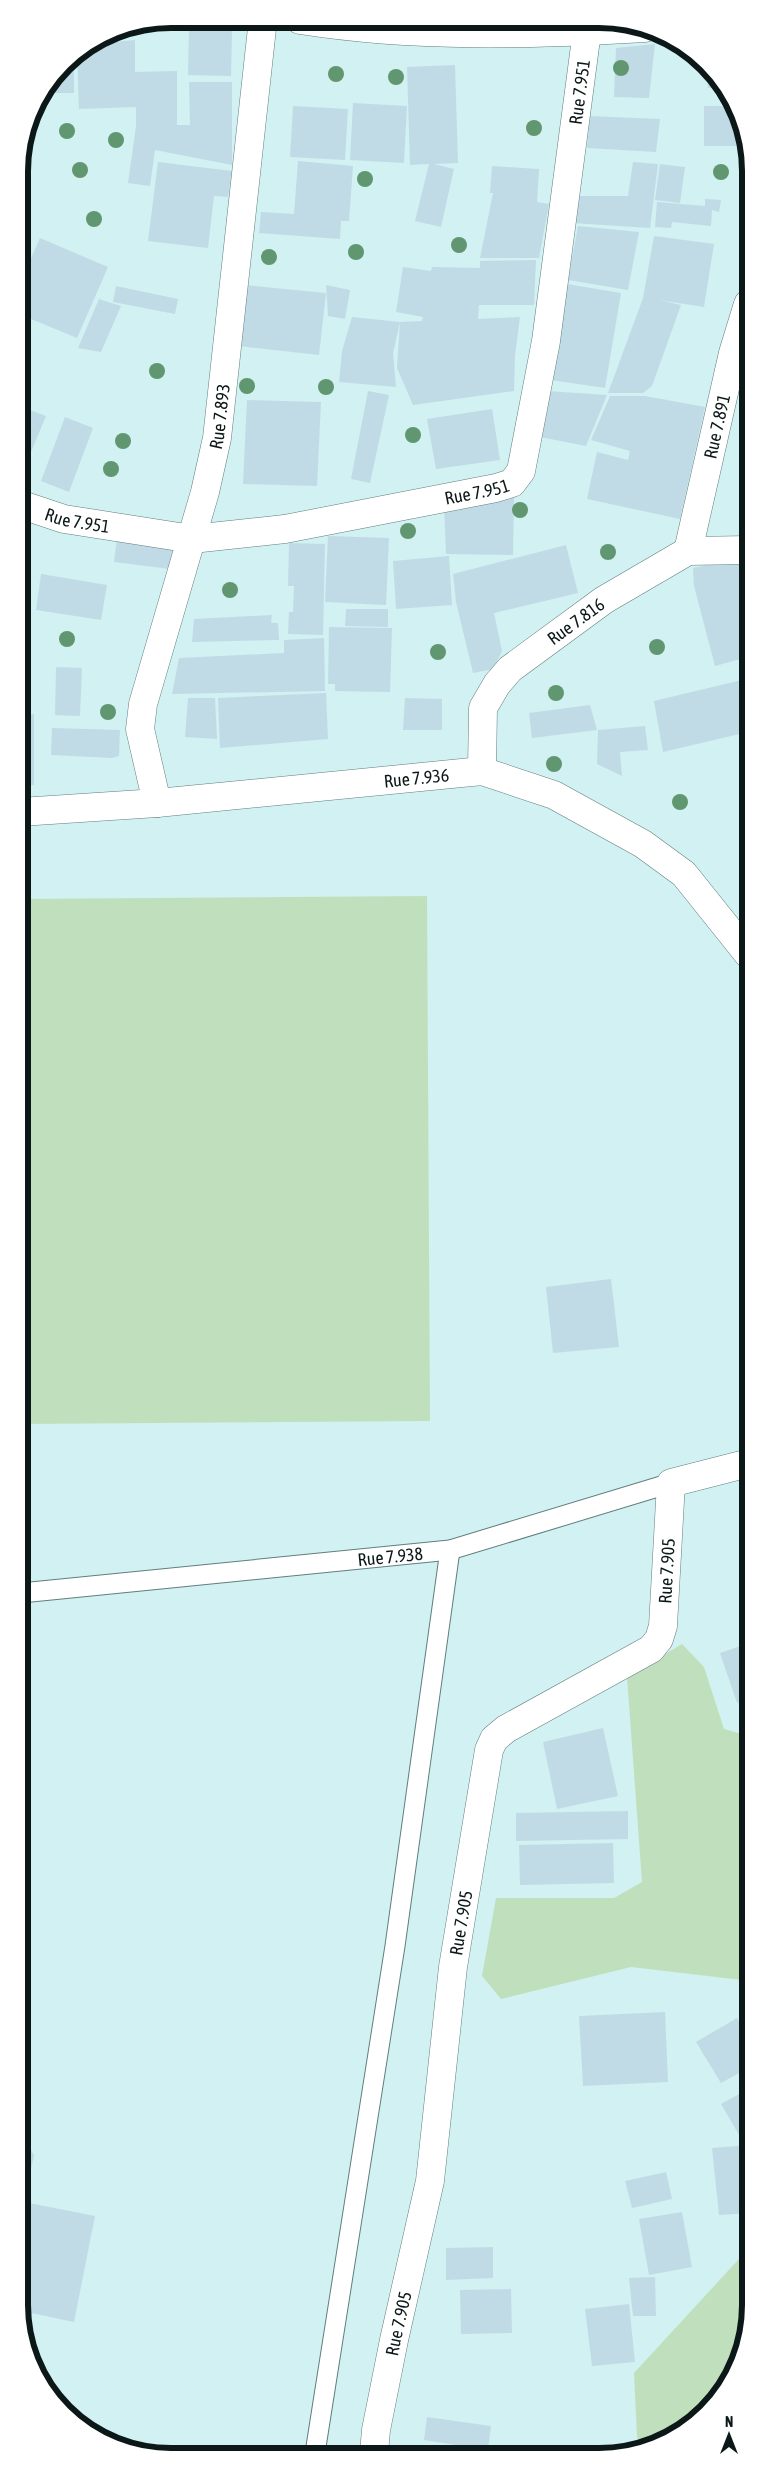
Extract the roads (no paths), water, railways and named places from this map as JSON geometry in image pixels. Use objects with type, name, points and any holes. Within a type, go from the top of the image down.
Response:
[{"type":"street","name":"Rue 7.893","points":[[157,803],[140,729],[143,704],[192,539],[217,438],[262,28]]},
{"type":"street","points":[[357,28],[433,34],[620,29]]},
{"type":"street","name":"Rue 7.951","points":[[28,507],[64,519],[192,539],[285,528],[496,488],[512,483],[522,471],[546,341],[587,31]]},
{"type":"street","name":"Rue 7.891","points":[[688,551],[733,353],[742,324]]},
{"type":"street","name":"Rue 7.816","points":[[482,771],[483,708],[497,684],[510,670],[604,600],[688,551],[742,550]]},
{"type":"street","name":"Rue 7.936","points":[[28,811],[157,803],[482,771],[554,795],[643,844],[684,874],[742,946]]},
{"type":"street","name":"Rue 7.938","points":[[671,1483],[741,1465]]},
{"type":"street","name":"Rue 7.905","points":[[374,2448],[376,2430],[394,2340],[430,2181],[453,1967],[489,1750],[494,1739],[506,1729],[651,1649],[659,1639],[663,1626],[671,1483]]},
{"type":"lane","name":"Rue 7.938","points":[[28,1592],[450,1550],[671,1483]]},
{"type":"lane","points":[[316,2448],[395,1946],[450,1550]]}]
